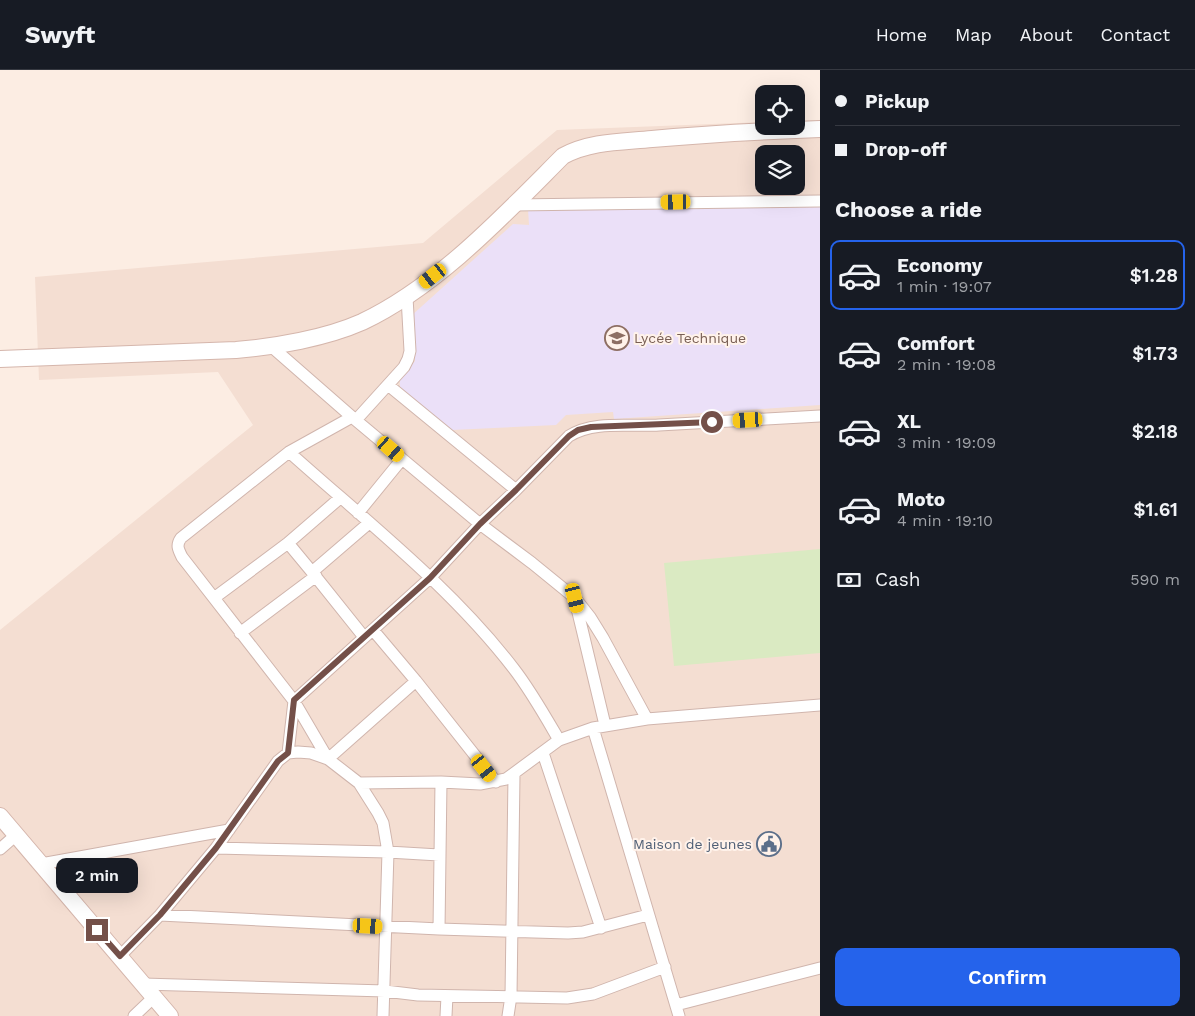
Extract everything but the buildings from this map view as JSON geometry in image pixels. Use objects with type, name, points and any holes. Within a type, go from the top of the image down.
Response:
[{"type":"street","points":[[0,360],[82,358],[272,347],[340,330],[360,323],[406,297],[446,266],[514,205],[564,156],[585,146],[718,133],[820,129]]},
{"type":"street","points":[[514,205],[820,200]]},
{"type":"street","points":[[328,759],[294,700],[182,557],[177,543],[289,452],[354,419],[388,385],[404,367],[410,351],[406,297]]},
{"type":"street","points":[[272,347],[354,419],[480,524],[575,598],[590,616],[647,719]]},
{"type":"street","points":[[388,385],[516,490]]},
{"type":"street","points":[[288,753],[294,700],[430,578],[480,524],[569,436],[578,430],[591,427],[820,416]]},
{"type":"street","points":[[289,452],[430,578],[477,626],[514,669],[560,740]]},
{"type":"street","points":[[358,513],[402,459]]},
{"type":"street","points":[[214,598],[288,544],[340,498]]},
{"type":"street","points":[[240,633],[314,574],[369,523]]},
{"type":"street","points":[[288,544],[368,634],[416,680],[496,782]]},
{"type":"street","points":[[575,598],[605,725]]},
{"type":"street","points":[[328,759],[416,680]]},
{"type":"street","points":[[359,783],[441,782],[480,784],[496,782],[514,774],[560,740],[605,725],[647,719],[820,705]]},
{"type":"street","points":[[593,728],[678,1010],[820,968]]},
{"type":"street","points":[[120,956],[160,915],[216,848],[278,761],[288,753],[311,753],[328,759],[359,783],[383,823],[388,852],[383,1016]]},
{"type":"street","points":[[543,753],[601,928]]},
{"type":"street","points":[[508,1016],[511,996],[514,774]]},
{"type":"street","points":[[439,929],[441,782]]},
{"type":"street","points":[[0,816],[170,1016]]},
{"type":"street","points":[[41,864],[229,830]]},
{"type":"street","points":[[0,848],[16,835]]},
{"type":"street","points":[[216,848],[439,855]]},
{"type":"street","points":[[160,915],[512,932],[575,932],[601,928],[648,915]]},
{"type":"street","points":[[143,984],[385,991],[401,994],[447,996],[567,998],[581,997],[665,967]]},
{"type":"street","points":[[446,1016],[447,996]]},
{"type":"street","points":[[134,1016],[154,997]]},
{"type":"shaded area","points":[[820,120],[820,1016],[0,1016],[0,630],[253,425],[218,372],[39,380],[35,277],[423,243],[557,130],[755,122],[755,135],[805,135],[805,121]]},
{"type":"shaded area","name":"Lycée Technique","points":[[820,206],[820,405],[614,419],[613,412],[566,415],[556,425],[452,430],[400,388],[400,379],[415,361],[411,316],[513,224],[529,225],[528,209]]},
{"type":"green space","points":[[820,549],[820,653],[674,666],[664,563]]},
{"type":"place","name":"Lycée Technique","points":[[617,338]]},
{"type":"place","name":"Maison de jeunes","points":[[769,844]]},
{"type":"route","points":[[97,930],[120,956],[160,915],[216,848],[278,761],[288,753],[294,700],[430,578],[480,524],[569,436],[578,430],[591,427],[712,422]]}]
